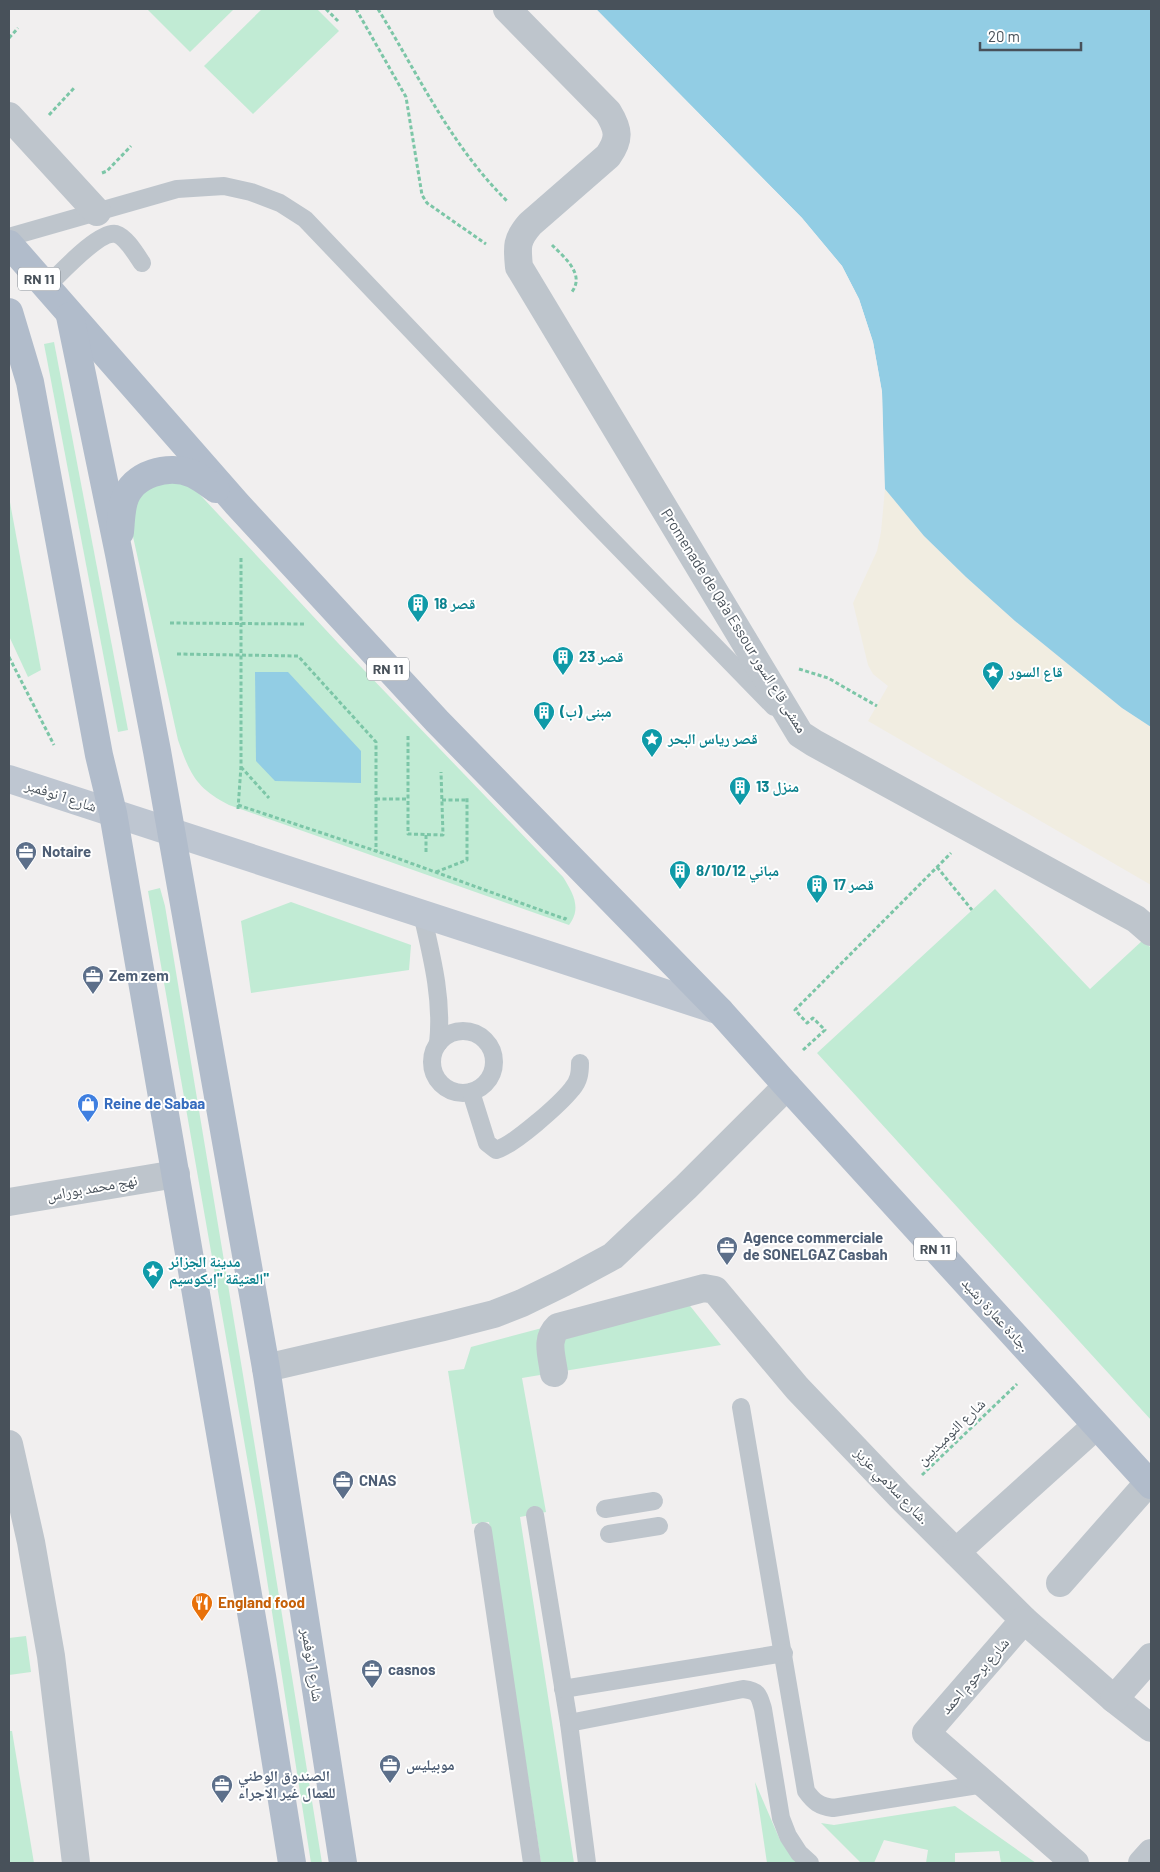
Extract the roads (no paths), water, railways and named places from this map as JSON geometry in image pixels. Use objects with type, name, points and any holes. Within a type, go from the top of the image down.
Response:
[{"type":"main road","name":"RN 11","points":[[9,244],[237,504],[437,721],[720,1011]]},
{"type":"main road","points":[[70,314],[119,554]]},
{"type":"main road","points":[[10,318],[30,382],[99,755],[113,813],[262,1676],[292,1863]]},
{"type":"main road","points":[[119,554],[124,500],[133,485],[145,476],[162,470],[178,470],[192,474],[237,504]]},
{"type":"main road","name":"شارع 1 نوفمبر","points":[[119,554],[266,1368],[342,1863]]},
{"type":"main road","name":"شارع 1 نوفمبر","points":[[9,779],[720,1011]]},
{"type":"main road","name":"جادة عمارة رشيد.","points":[[720,1011],[1146,1488]]},
{"type":"street","name":"Promenade de Qa'a Essour ممشى قاع السور","points":[[507,9],[608,112],[617,126],[616,145],[608,156],[530,224],[521,235],[517,248],[519,267],[800,734],[1136,919],[1151,932]]},
{"type":"street","points":[[9,116],[97,212]]},
{"type":"street","points":[[266,1368],[494,1314],[522,1303],[613,1256],[686,1187],[787,1086]]},
{"type":"street","name":"نهج محمد بوراس","points":[[9,1202],[176,1174]]},
{"type":"street","name":"شارع سلامي عزيز.","points":[[554,1372],[550,1343],[552,1333],[558,1327],[704,1288],[715,1290],[798,1388],[900,1496],[1024,1620],[1114,1699],[1151,1728]]},
{"type":"street","points":[[956,1552],[1088,1434]]},
{"type":"street","points":[[9,1444],[31,1542],[51,1656],[76,1863]]},
{"type":"street","points":[[1060,1583],[1146,1488]]},
{"type":"street","name":"شارع برحوم احمد","points":[[984,1784],[926,1732],[1024,1620]]},
{"type":"street","points":[[1114,1699],[1151,1657]]},
{"type":"street","points":[[984,1784],[1075,1863]]},
{"type":"street","points":[[1142,1863],[1151,1853]]},
{"type":"lane","points":[[9,238],[176,189],[224,186],[252,192],[280,203],[305,219],[594,522],[800,734]]},
{"type":"lane","points":[[46,287],[84,251],[105,235],[115,234],[122,237],[142,262]]},
{"type":"lane","points":[[422,914],[438,990],[440,1012],[438,1044],[432,1063],[434,1073],[447,1088],[456,1092],[477,1090],[491,1076],[494,1066],[494,1055],[490,1046],[483,1038],[462,1026],[449,1012],[438,990]]},
{"type":"lane","points":[[438,1044],[445,1037],[454,1033],[464,1031],[474,1033]]},
{"type":"lane","points":[[471,1092],[487,1143],[496,1150],[514,1142],[573,1088],[580,1075],[580,1063]]},
{"type":"lane","points":[[741,1407],[806,1791],[813,1801],[822,1806],[833,1808],[984,1784]]},
{"type":"lane","points":[[605,1509],[654,1501]]},
{"type":"lane","points":[[535,1515],[569,1723],[586,1863]]},
{"type":"lane","points":[[609,1534],[659,1526]]},
{"type":"lane","points":[[483,1530],[532,1863]]},
{"type":"lane","points":[[563,1689],[784,1653]]},
{"type":"lane","points":[[569,1723],[744,1689],[753,1690],[759,1696],[763,1709],[781,1818],[788,1836],[799,1853],[810,1863]]},
{"type":"water","points":[[596,9],[1151,9],[1151,727],[1122,708],[1015,621],[924,536],[885,489],[882,392],[873,342],[859,299],[842,266],[802,218]]},
{"type":"water","points":[[255,672],[288,672],[361,751],[361,783],[275,781],[256,761]]},
{"type":"place","name":"قصر 18","points":[[418,623]]},
{"type":"place","name":"قصر 23","points":[[563,676]]},
{"type":"place","name":"قاع السور","points":[[993,691]]},
{"type":"place","name":"مبنى (ب)","points":[[544,731]]},
{"type":"place","name":"قصر رياس البحر","points":[[652,758]]},
{"type":"place","name":"منزل 13","points":[[740,806]]},
{"type":"place","name":"Notaire","points":[[26,871]]},
{"type":"place","name":"مباني 8/10/12","points":[[680,890]]},
{"type":"place","name":"قصر 17","points":[[817,904]]},
{"type":"place","name":"Zem zem","points":[[93,995]]},
{"type":"place","name":"Reine de Sabaa","points":[[88,1123]]},
{"type":"place","name":"Agence commerciale de SONELGAZ Casbah","points":[[727,1266]]},
{"type":"place","name":"مدينة الجزائر العتيقة \"إيكوسيم\"","points":[[153,1290]]},
{"type":"place","name":"CNAS","points":[[343,1500]]},
{"type":"place","name":"England food","points":[[202,1622]]},
{"type":"place","name":"casnos","points":[[372,1689]]},
{"type":"place","name":"موبيليس","points":[[390,1784]]},
{"type":"place","name":"الصندوق الوطني للعمال غير الاجراء","points":[[222,1804]]}]
